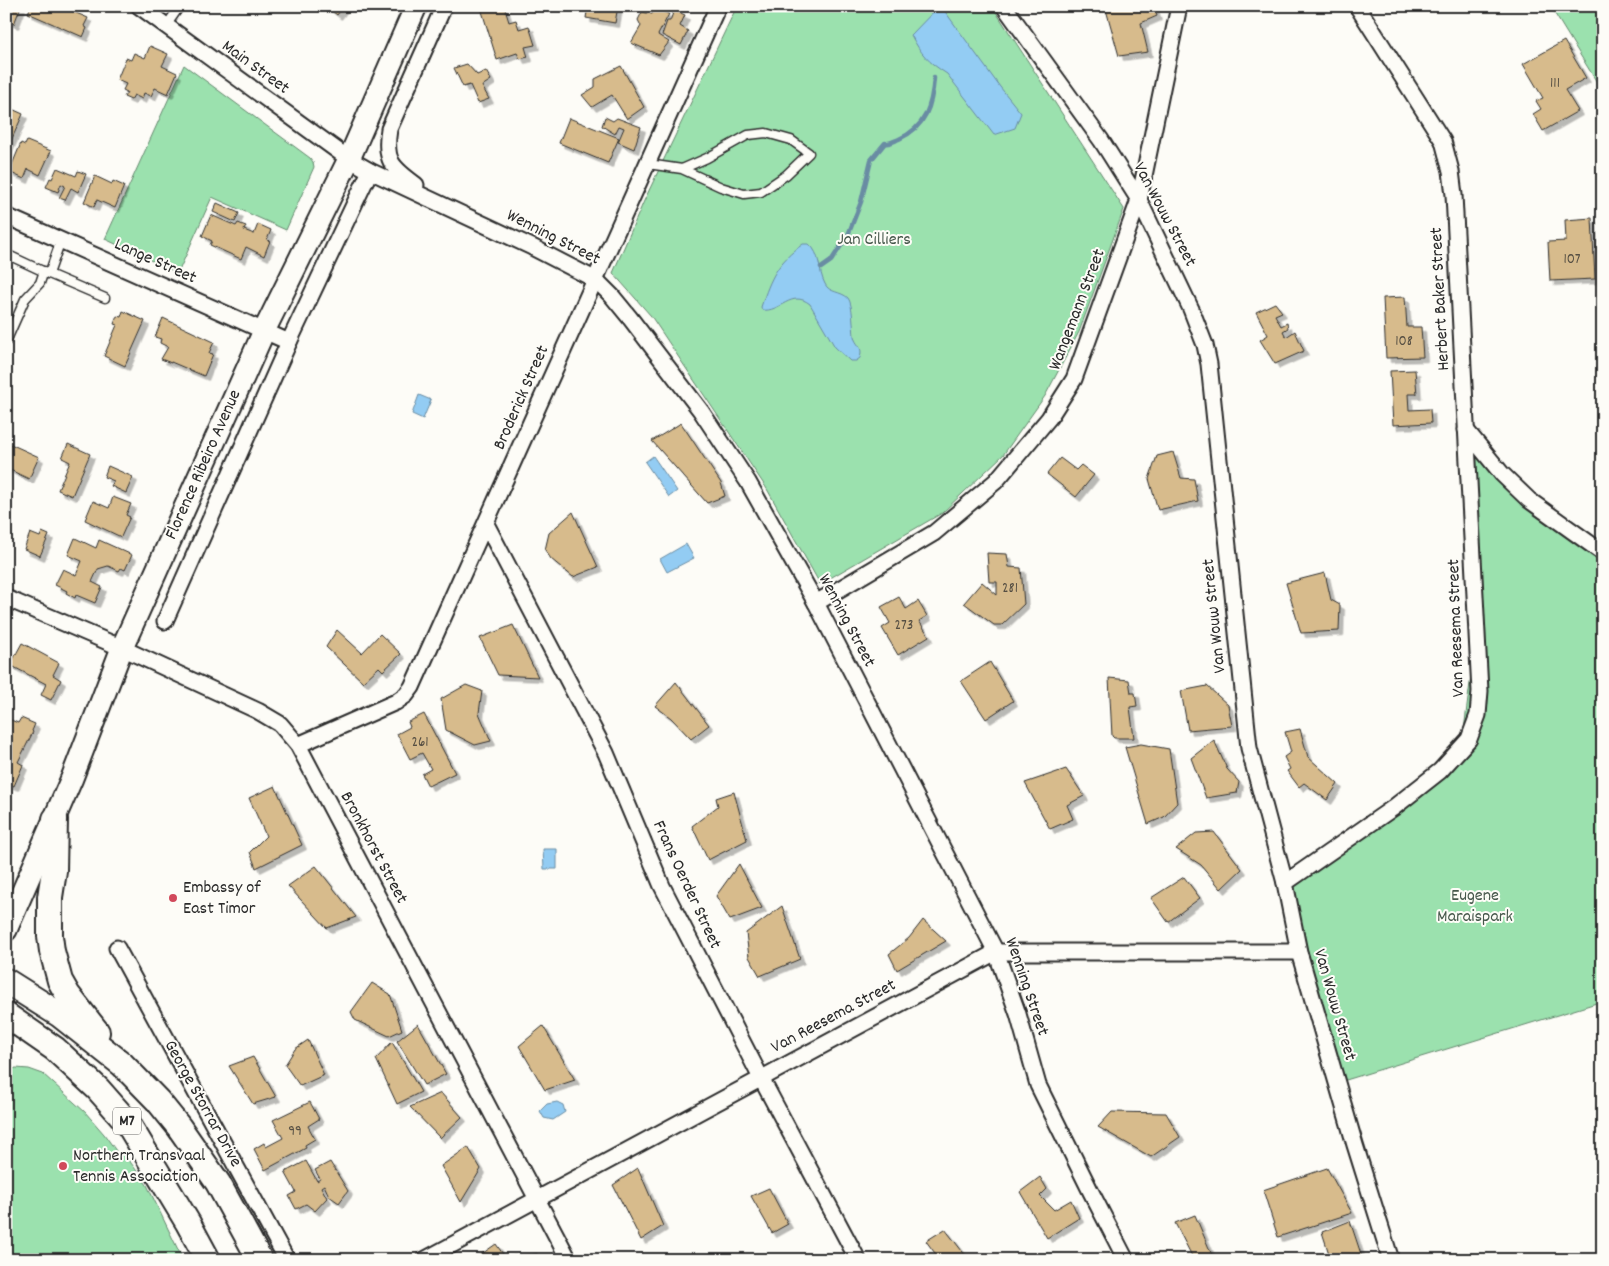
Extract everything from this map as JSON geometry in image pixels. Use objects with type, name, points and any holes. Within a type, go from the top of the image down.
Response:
[{"type":"main road","name":"Florence Ribeiro Avenue","points":[[6,930],[55,819],[122,648],[264,331],[349,159],[416,6]]},
{"type":"main road","points":[[55,819],[50,923],[52,951],[56,968],[68,995],[122,1064]]},
{"type":"main road","name":"George Storrar Drive","points":[[6,981],[60,1015],[122,1064],[158,1101],[218,1183],[260,1260]]},
{"type":"main road","name":"M7","points":[[6,1015],[55,1050],[98,1089],[127,1122],[208,1260]]},
{"type":"street","name":"Main Street","points":[[139,6],[349,159]]},
{"type":"street","points":[[439,202],[403,176],[394,167],[386,147],[389,129],[444,6]]},
{"type":"street","name":"Broderick Street","points":[[298,745],[388,706],[406,695],[417,679],[718,6]]},
{"type":"street","name":"Van Wouw Street","points":[[1004,6],[1101,140],[1139,200],[1205,345],[1209,364],[1247,735],[1285,883],[1299,952],[1369,1193],[1391,1260]]},
{"type":"street","name":"Wangemann Street","points":[[816,603],[934,533],[996,481],[1020,455],[1049,418],[1074,379],[1139,200],[1179,6]]},
{"type":"street","name":"Herbert Baker Street","points":[[1357,6],[1443,141],[1451,170],[1454,195],[1466,430]]},
{"type":"street","name":"Wenning Street","points":[[349,159],[370,171],[439,202],[596,280],[630,318],[701,411],[748,482],[816,603],[996,952],[1018,1014],[1040,1090],[1126,1260]]},
{"type":"street","points":[[165,621],[289,342],[370,171]]},
{"type":"street","name":"Lange Street","points":[[6,216],[289,342]]},
{"type":"street","points":[[1466,430],[1502,474],[1529,500],[1603,553]]},
{"type":"street","name":"Van Reesema Street","points":[[1285,883],[1434,777],[1469,739],[1478,716],[1480,691],[1466,430]]},
{"type":"street","name":"Frans Oerder Street","points":[[486,524],[606,753],[662,886],[858,1260]]},
{"type":"street","name":"Bronkhorst Street","points":[[6,598],[258,710],[280,724],[298,745],[568,1260]]},
{"type":"street","name":"George Storrar Drive","points":[[117,948],[287,1260]]},
{"type":"street","name":"Van Reesema Street","points":[[424,1260],[996,952],[1299,952]]},
{"type":"lane","points":[[166,26],[180,6]]},
{"type":"lane","points":[[648,164],[682,169],[721,187],[744,194],[761,192],[786,175],[809,153],[791,140],[766,132],[748,135],[707,158],[682,169]]},
{"type":"lane","points":[[6,342],[8,333],[25,299],[40,282],[61,240]]},
{"type":"lane","points":[[6,254],[105,298]]},
{"type":"green space","name":"Jan Cilliers","points":[[737,6],[992,6],[1124,209],[1079,332],[1045,396],[1003,455],[942,513],[820,584],[767,489],[651,316],[613,273],[644,201]]},
{"type":"green space","points":[[1550,6],[1603,6],[1603,92]]},
{"type":"green space","points":[[184,65],[310,158],[314,167],[286,230],[212,197],[178,273],[105,239]]},
{"type":"green space","name":"Eugene Maraispark","points":[[1475,456],[1603,553],[1603,1001],[1333,1084],[1284,885],[1460,761],[1481,597]]},
{"type":"green space","name":"Northern Transvaal Tennis Association","points":[[16,1068],[29,1069],[43,1074],[85,1112],[119,1155],[123,1152],[147,1185],[183,1260],[6,1260],[6,1071]]},
{"type":"water","points":[[941,6],[1021,113],[1015,128],[994,135],[947,74],[935,66],[918,47],[911,35]]},
{"type":"water","points":[[803,244],[809,244],[816,253],[827,287],[845,296],[850,301],[854,336],[861,351],[860,358],[856,361],[850,361],[835,347],[810,304],[803,300],[791,300],[774,308],[762,310],[761,307],[776,271]]},
{"type":"water","points":[[419,395],[431,400],[423,419],[412,414]]},
{"type":"water","points":[[653,456],[677,491],[669,497],[645,462]]},
{"type":"water","points":[[686,544],[694,558],[667,572],[660,559]]},
{"type":"water","points":[[543,849],[557,849],[557,869],[544,869]]},
{"type":"water","points":[[557,1102],[563,1105],[565,1112],[553,1120],[544,1118],[540,1111],[547,1104]]},
{"type":"building","points":[[6,6],[21,6],[14,24],[6,21]]},
{"type":"building","points":[[31,6],[68,6],[67,9],[88,18],[84,26],[87,28],[83,37],[28,13]]},
{"type":"building","points":[[326,6],[344,6],[337,15]]},
{"type":"building","points":[[501,6],[505,9],[509,22],[516,20],[519,29],[529,26],[535,45],[525,47],[528,57],[520,59],[517,53],[497,60],[481,8]]},
{"type":"building","points":[[588,6],[618,6],[615,23],[586,18]]},
{"type":"building","points":[[1105,6],[1154,6],[1157,16],[1141,23],[1148,52],[1119,56]]},
{"type":"building","points":[[656,9],[669,14],[658,35],[669,42],[659,55],[631,43],[641,26],[638,20],[642,12],[652,14]]},
{"type":"building","points":[[674,10],[685,15],[680,26],[688,31],[681,45],[662,35],[667,21],[670,21]]},
{"type":"building","points":[[1564,41],[1586,78],[1565,90],[1578,111],[1543,131],[1533,114],[1541,109],[1536,101],[1543,98],[1523,64]]},
{"type":"building","points":[[150,46],[168,54],[162,66],[177,73],[168,94],[155,88],[151,96],[144,93],[142,99],[134,95],[131,100],[124,97],[127,92],[123,90],[126,84],[117,80],[126,58],[131,60],[134,53],[145,58]]},
{"type":"building","points":[[467,64],[477,75],[486,71],[491,80],[482,86],[489,99],[478,103],[470,85],[463,87],[454,68]]},
{"type":"building","points":[[621,66],[644,107],[627,119],[612,95],[592,107],[582,95],[595,87],[595,79]]},
{"type":"building","points":[[12,109],[23,114],[6,152],[6,122]]},
{"type":"building","points":[[605,117],[613,121],[617,118],[641,127],[634,149],[618,142],[624,128],[619,126],[615,134],[602,126]]},
{"type":"building","points":[[569,118],[619,138],[608,163],[559,143]]},
{"type":"building","points":[[27,141],[51,151],[40,175],[28,169],[24,179],[9,172],[21,143],[25,145]]},
{"type":"building","points":[[57,168],[76,176],[78,171],[86,174],[78,192],[71,188],[65,200],[59,198],[65,186],[61,184],[58,192],[46,187]]},
{"type":"building","points":[[95,176],[112,184],[113,181],[124,186],[115,208],[97,200],[94,207],[84,202]]},
{"type":"building","points":[[217,203],[239,213],[235,222],[213,212]]},
{"type":"building","points":[[211,215],[236,226],[238,223],[246,226],[244,230],[254,234],[258,224],[271,230],[267,240],[270,241],[264,256],[246,247],[241,259],[210,245],[212,241],[202,236]]},
{"type":"building","points":[[1592,218],[1595,279],[1550,281],[1548,242],[1566,241],[1565,220]]},
{"type":"building","points":[[1405,297],[1407,327],[1421,327],[1423,357],[1386,358],[1383,298]]},
{"type":"building","points":[[1275,303],[1282,312],[1275,315],[1281,326],[1287,323],[1288,328],[1283,331],[1286,337],[1295,331],[1304,351],[1275,364],[1260,340],[1268,335],[1256,312]]},
{"type":"building","points":[[123,311],[145,321],[125,366],[104,356],[117,325],[114,324],[117,316],[121,317]]},
{"type":"building","points":[[163,318],[214,342],[209,353],[213,354],[204,376],[161,359],[168,347],[160,343],[161,339],[155,337]]},
{"type":"building","points":[[1415,370],[1417,394],[1408,394],[1409,410],[1430,409],[1431,423],[1393,425],[1390,371]]},
{"type":"building","points":[[681,423],[721,483],[725,496],[707,503],[652,441]]},
{"type":"building","points":[[6,442],[39,457],[29,479],[6,468]]},
{"type":"building","points":[[68,444],[90,454],[72,496],[58,490],[70,462],[62,458]]},
{"type":"building","points":[[1173,452],[1181,478],[1194,479],[1198,501],[1158,510],[1149,479],[1157,456]]},
{"type":"building","points":[[1060,458],[1076,470],[1081,465],[1094,475],[1076,497],[1047,474]]},
{"type":"building","points":[[108,466],[133,477],[126,493],[111,486],[114,481],[104,477]]},
{"type":"building","points":[[113,497],[131,504],[126,515],[130,517],[121,537],[85,520],[93,501],[109,508]]},
{"type":"building","points":[[573,512],[598,567],[573,577],[551,559],[545,550],[549,533]]},
{"type":"building","points":[[42,532],[49,535],[40,556],[24,549],[30,533],[40,537]]},
{"type":"building","points":[[75,538],[96,548],[99,540],[132,555],[125,570],[121,568],[119,571],[108,566],[98,569],[92,582],[102,587],[95,603],[76,595],[75,598],[66,593],[67,591],[55,585],[63,569],[76,575],[82,561],[68,555]]},
{"type":"building","points":[[987,553],[1007,554],[1009,567],[1021,568],[1024,604],[1002,625],[994,625],[964,603],[982,582],[997,595],[997,582],[989,582]]},
{"type":"building","points":[[1325,573],[1331,600],[1340,605],[1339,631],[1301,633],[1286,583]]},
{"type":"building","points":[[899,597],[906,609],[918,601],[927,616],[919,621],[929,636],[898,655],[882,628],[890,623],[881,607]]},
{"type":"building","points":[[513,625],[538,677],[498,675],[480,638]]},
{"type":"building","points":[[337,630],[362,653],[380,634],[401,654],[383,671],[379,667],[363,682],[326,647]]},
{"type":"building","points":[[22,643],[59,663],[53,675],[61,680],[51,700],[41,695],[46,684],[10,665]]},
{"type":"building","points":[[990,662],[1013,701],[986,719],[961,681]]},
{"type":"building","points":[[1109,678],[1129,680],[1131,693],[1135,693],[1137,706],[1130,707],[1134,738],[1114,738],[1112,736]]},
{"type":"building","points":[[676,682],[709,725],[691,739],[671,718],[655,706]]},
{"type":"building","points":[[466,685],[482,691],[479,713],[491,741],[475,745],[446,730],[441,699]]},
{"type":"building","points":[[1207,686],[1228,705],[1232,726],[1188,730],[1181,691]]},
{"type":"building","points":[[424,714],[455,773],[428,786],[422,774],[431,769],[422,753],[410,759],[397,734],[410,727],[408,722]]},
{"type":"building","points":[[6,718],[18,723],[21,718],[35,724],[18,762],[23,765],[14,786],[6,783]]},
{"type":"building","points":[[1300,729],[1308,757],[1338,784],[1327,800],[1304,783],[1299,787],[1287,771],[1290,769],[1284,757],[1291,752],[1285,732]]},
{"type":"building","points":[[1214,740],[1227,769],[1239,782],[1237,793],[1206,798],[1191,758]]},
{"type":"building","points":[[1141,744],[1169,749],[1177,803],[1164,817],[1148,824],[1125,747]]},
{"type":"building","points":[[1066,769],[1084,796],[1067,805],[1073,819],[1050,829],[1025,783]]},
{"type":"building","points":[[275,786],[302,845],[256,868],[250,852],[266,836],[249,798]]},
{"type":"building","points":[[734,792],[747,840],[708,860],[692,826],[718,806],[716,798]]},
{"type":"building","points":[[1214,832],[1242,869],[1221,889],[1201,865],[1176,849],[1196,833]]},
{"type":"building","points":[[739,864],[762,908],[730,920],[716,896]]},
{"type":"building","points":[[316,866],[356,917],[327,928],[288,886]]},
{"type":"building","points":[[1184,877],[1200,898],[1168,922],[1151,898]]},
{"type":"building","points":[[782,906],[800,959],[760,976],[749,957],[746,933]]},
{"type":"building","points":[[923,920],[946,941],[897,970],[889,954],[909,938]]},
{"type":"building","points":[[372,983],[390,994],[402,1030],[389,1036],[355,1020],[351,1012]]},
{"type":"building","points":[[418,1024],[446,1074],[424,1085],[397,1041]]},
{"type":"building","points":[[543,1026],[575,1080],[545,1090],[519,1046]]},
{"type":"building","points":[[308,1040],[324,1075],[300,1086],[285,1065],[295,1049]]},
{"type":"building","points":[[392,1042],[421,1092],[397,1104],[376,1059]]},
{"type":"building","points":[[253,1057],[276,1097],[253,1104],[229,1066]]},
{"type":"building","points":[[441,1093],[462,1117],[440,1138],[410,1107]]},
{"type":"building","points":[[310,1102],[319,1119],[308,1126],[315,1139],[305,1145],[306,1148],[265,1170],[254,1149],[264,1143],[266,1147],[283,1138],[273,1120]]},
{"type":"building","points":[[1112,1112],[1166,1113],[1180,1137],[1151,1157],[1098,1127]]},
{"type":"building","points":[[468,1147],[481,1169],[461,1202],[441,1166]]},
{"type":"building","points":[[306,1161],[317,1181],[320,1179],[315,1170],[330,1162],[348,1191],[339,1203],[329,1196],[324,1185],[321,1187],[327,1198],[315,1211],[306,1204],[296,1209],[289,1196],[296,1192],[285,1172]]},
{"type":"building","points":[[638,1168],[663,1226],[641,1240],[613,1185]]},
{"type":"building","points":[[1327,1168],[1352,1213],[1278,1237],[1263,1190]]},
{"type":"building","points":[[1040,1177],[1047,1189],[1040,1196],[1054,1210],[1071,1200],[1079,1218],[1047,1238],[1020,1192]]},
{"type":"building","points":[[769,1188],[788,1224],[772,1233],[751,1196]]},
{"type":"building","points":[[1195,1215],[1214,1260],[1194,1260],[1175,1223]]},
{"type":"building","points":[[1350,1221],[1363,1260],[1331,1260],[1322,1232]]},
{"type":"building","points":[[945,1229],[969,1260],[940,1260],[926,1241]]},
{"type":"building","points":[[496,1244],[505,1257],[537,1254],[540,1260],[473,1260]]},
{"type":"waterway","points":[[821,268],[831,261],[848,235],[861,202],[871,160],[885,143],[892,142],[908,134],[921,122],[929,106],[934,78]]},
{"type":"place","name":"Embassy of East Timor","points":[[173,898]]},
{"type":"place","name":"Northern Transvaal Tennis Association","points":[[63,1166]]}]
